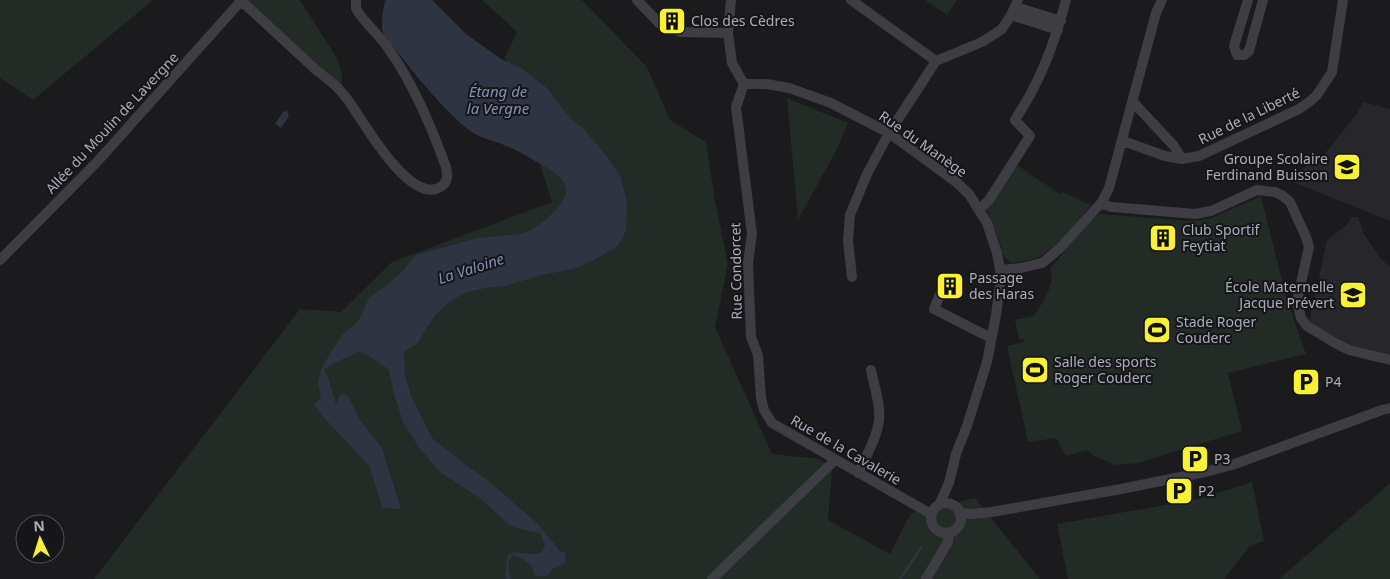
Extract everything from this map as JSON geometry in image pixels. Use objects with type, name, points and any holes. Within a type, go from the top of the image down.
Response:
[{"type":"street","name":"Allée du Moulin de Lavergne","points":[[0,260],[97,162],[241,0],[349,101],[397,170],[408,180],[424,188],[430,189],[442,186],[448,175],[446,167],[419,102],[387,47],[358,12],[356,0]]},
{"type":"street","points":[[637,0],[660,24],[681,32],[728,32]]},
{"type":"street","points":[[731,0],[728,32],[732,63],[744,84]]},
{"type":"street","points":[[851,0],[936,61]]},
{"type":"street","points":[[979,210],[989,200],[1030,136],[1015,120],[1044,65],[1066,0]]},
{"type":"street","points":[[1000,270],[1022,268],[1042,263],[1059,249],[1102,202],[1109,188],[1123,141],[1156,14],[1162,0]]},
{"type":"street","points":[[1248,0],[1234,46],[1237,55],[1244,55],[1249,51],[1263,0]]},
{"type":"street","name":"Rue de la Liberté","points":[[1182,159],[1199,156],[1299,109],[1317,95],[1332,72],[1343,0]]},
{"type":"street","points":[[852,277],[848,241],[850,215],[867,174],[889,134],[936,61],[982,42],[1002,29],[1015,7],[1059,25]]},
{"type":"street","name":"Rue du Manège","points":[[744,84],[766,84],[789,88],[831,103],[889,134],[956,182],[969,194],[987,223],[997,253],[1000,270],[998,303],[987,362],[956,454],[949,483],[939,505]]},
{"type":"street","name":"Rue Condorcet","points":[[744,84],[736,107],[752,234],[748,263],[752,337],[758,355],[761,398]]},
{"type":"street","points":[[1133,102],[1174,146],[1182,159]]},
{"type":"street","points":[[1123,141],[1165,156],[1182,159]]},
{"type":"street","points":[[1102,202],[1112,207],[1195,214],[1211,211],[1257,190],[1275,192],[1284,196],[1294,210],[1309,247],[1297,301],[1301,318],[1307,326],[1342,347],[1390,360]]},
{"type":"street","points":[[942,290],[934,309],[991,338]]},
{"type":"street","points":[[858,473],[875,438],[879,420],[871,370]]},
{"type":"street","name":"Rue de la Cavalerie","points":[[761,398],[764,410],[772,423],[931,514]]},
{"type":"street","points":[[961,513],[992,512],[1205,472],[1232,465],[1390,408]]},
{"type":"street","points":[[712,579],[835,460]]},
{"type":"street","name":"Rue du Manège","points":[[949,483],[951,503]]},
{"type":"street","points":[[959,527],[962,518],[955,505],[942,503],[933,510],[931,523],[944,534],[948,534],[969,521],[992,512]]},
{"type":"street","points":[[937,530],[938,558]]},
{"type":"street","points":[[926,579],[948,542],[948,534]]},
{"type":"shaded area","points":[[0,0],[153,0],[33,100],[0,78]]},
{"type":"shaded area","points":[[234,0],[300,0],[338,60],[342,74],[341,98]]},
{"type":"shaded area","points":[[482,0],[582,0],[647,67],[670,120],[706,142],[715,201],[728,264],[715,327],[772,454],[820,459],[832,470],[828,520],[890,554],[911,513],[975,498],[1040,579],[94,579],[300,309],[341,312],[392,262],[552,202],[505,57],[517,32]]},
{"type":"shaded area","points":[[925,0],[957,0],[947,15]]},
{"type":"shaded area","points":[[787,98],[848,123],[836,151],[798,220]]},
{"type":"shaded area","name":"Groupe Scolaire Ferdinand Buisson","points":[[1363,102],[1390,109],[1390,221],[1285,179],[1323,156],[1358,112]]},
{"type":"shaded area","points":[[1017,165],[1060,194],[1062,192],[1091,205],[1067,234],[1052,248],[1038,257],[1012,263],[1003,254],[987,210]]},
{"type":"shaded area","name":"Stade Roger Couderc","points":[[1261,196],[1287,300],[1306,354],[1228,373],[1242,431],[1138,463],[1116,465],[1094,456],[1087,450],[1066,456],[1056,438],[1028,442],[1007,346],[1024,342],[1023,339],[1019,340],[1015,320],[1034,316],[1050,287],[1050,269],[1088,223],[1100,214],[1190,221],[1209,219]]},
{"type":"shaded area","name":"École Maternelle Jacque Prévert","points":[[1351,217],[1358,217],[1364,234],[1380,258],[1390,267],[1390,355],[1350,346],[1309,323],[1327,240],[1347,225]]},
{"type":"shaded area","points":[[1252,482],[1264,541],[1250,546],[1224,579],[1068,579],[1057,524],[1199,499]]},
{"type":"shaded area","points":[[1390,483],[1390,579],[1279,579],[1379,493]]},
{"type":"water","name":"Étang de la Vergne","points":[[432,0],[466,34],[501,59],[521,68],[547,88],[575,123],[582,127],[609,159],[620,176],[627,201],[626,230],[622,240],[615,248],[576,268],[541,275],[506,286],[464,293],[448,303],[435,315],[417,344],[405,351],[404,355],[405,375],[411,396],[432,438],[486,479],[538,524],[560,551],[564,552],[566,556],[565,563],[552,569],[549,575],[540,577],[535,575],[532,568],[526,562],[512,555],[509,564],[511,579],[506,579],[506,566],[510,554],[514,552],[533,554],[542,552],[545,545],[540,533],[520,529],[508,524],[480,498],[440,472],[420,449],[403,422],[389,370],[377,361],[359,351],[324,370],[336,404],[341,393],[348,396],[360,420],[382,448],[401,509],[382,508],[370,467],[314,405],[321,397],[318,381],[323,365],[343,334],[360,318],[369,298],[403,271],[416,255],[478,238],[521,234],[537,226],[547,218],[565,197],[564,183],[555,173],[516,150],[473,133],[419,79],[385,36],[382,19],[385,1]]},
{"type":"water","points":[[287,111],[289,116],[281,128],[275,124],[283,112]]},
{"type":"waterway","points":[[900,579],[921,548]]},
{"type":"place","name":"Clos des Cèdres","points":[[672,21]]},
{"type":"place","name":"Groupe Scolaire Ferdinand Buisson","points":[[1347,167]]},
{"type":"place","name":"Club Sportif Feytiat","points":[[1163,238]]},
{"type":"place","name":"Passage des Haras","points":[[950,286]]},
{"type":"place","name":"École Maternelle Jacque Prévert","points":[[1353,295]]},
{"type":"place","name":"Stade Roger Couderc","points":[[1157,330]]},
{"type":"place","name":"Salle des sports Roger Couderc","points":[[1035,370]]},
{"type":"place","name":"P4","points":[[1306,382]]},
{"type":"place","name":"P3","points":[[1195,459]]},
{"type":"place","name":"P2","points":[[1179,491]]},
{"type":"water label","name":"La Valoine","points":[[471,269]]}]
